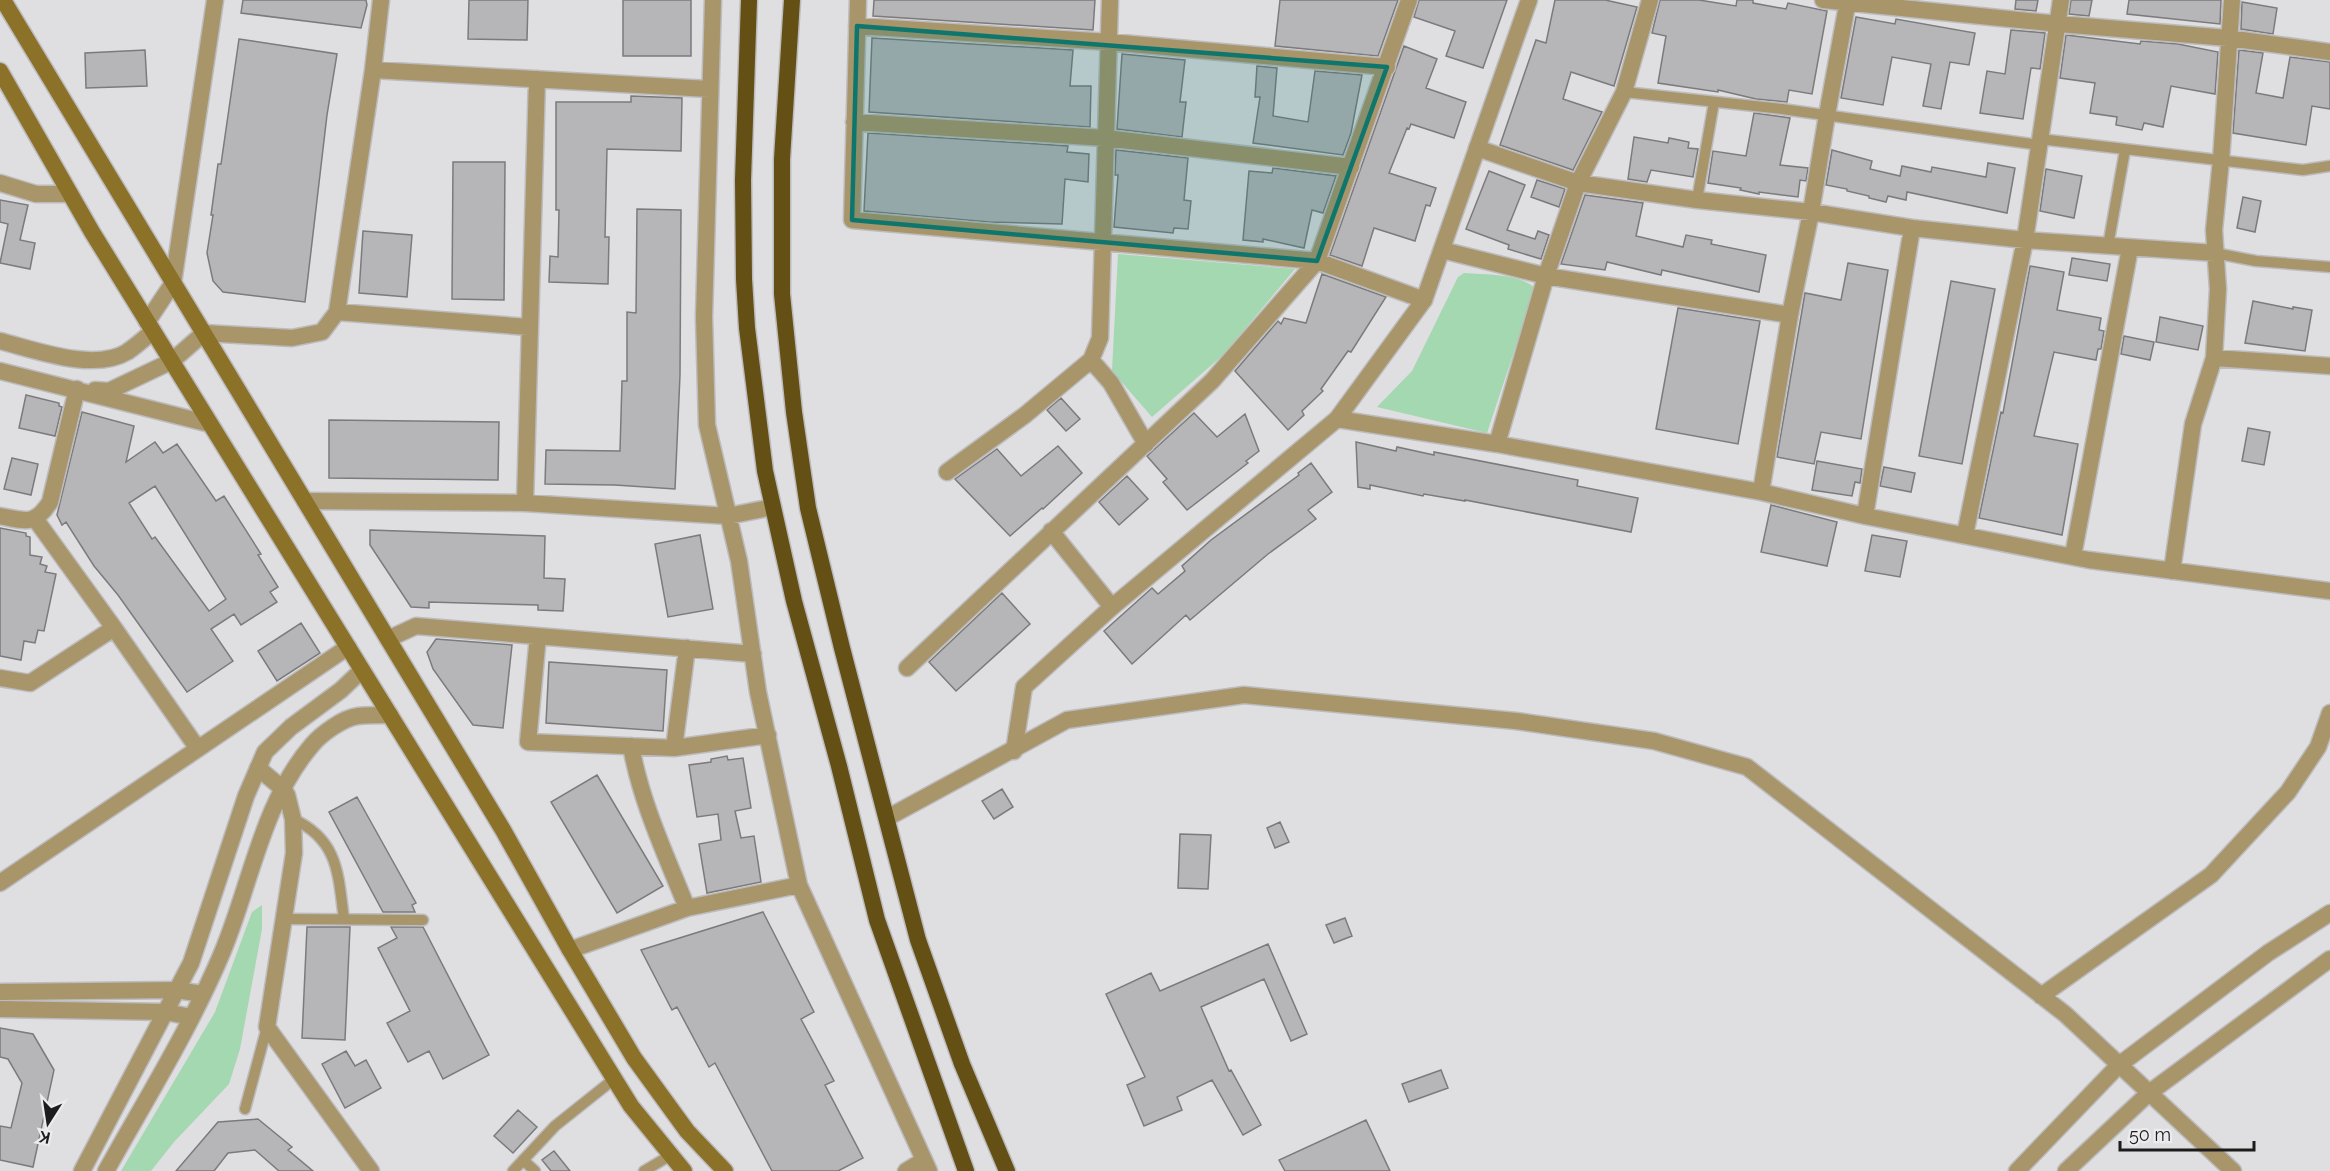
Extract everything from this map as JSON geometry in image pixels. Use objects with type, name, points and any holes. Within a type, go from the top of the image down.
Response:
[{"type":"highway","points":[[750,0],[743,180],[744,279],[747,328],[765,471],[794,601],[839,766],[877,920],[966,1171]]},
{"type":"highway","points":[[792,0],[782,159],[782,294],[794,412],[808,508],[918,940],[962,1064],[1007,1171]]},
{"type":"main road","points":[[3,0],[503,830],[634,1058],[687,1131],[725,1171]]},
{"type":"main road","points":[[0,70],[70,194],[150,327],[614,1079],[631,1106],[684,1171]]},
{"type":"street","points":[[0,341],[55,355],[100,361],[126,352],[150,327],[173,283],[215,0]]},
{"type":"street","points":[[77,389],[109,391],[171,361],[204,333],[292,338],[322,332],[337,312],[373,70],[381,0]]},
{"type":"street","points":[[713,0],[704,317],[707,425],[740,561],[758,692],[799,885],[926,1166],[906,1171]]},
{"type":"street","points":[[858,0],[852,220],[1317,261],[1424,300]]},
{"type":"street","points":[[946,472],[1025,415],[1091,360],[1100,338],[1110,0]]},
{"type":"street","points":[[906,668],[1212,381],[1317,261],[1410,0]]},
{"type":"street","points":[[1014,751],[1024,687],[1112,607],[1337,419],[1424,300],[1529,0]]},
{"type":"street","points":[[1497,444],[1546,276],[1578,183],[1624,92],[1650,0]]},
{"type":"street","points":[[1823,0],[2059,24],[2228,38],[2330,52]]},
{"type":"street","points":[[1965,535],[2025,240],[2061,0]]},
{"type":"street","points":[[2172,571],[2193,424],[2214,357],[2218,289],[2214,230],[2232,0]]},
{"type":"street","points":[[1761,492],[1790,315],[1811,212],[1848,1]]},
{"type":"street","points":[[857,26],[1110,42],[1387,67]]},
{"type":"street","points":[[373,70],[709,89]]},
{"type":"street","points":[[525,503],[528,327],[537,79]]},
{"type":"street","points":[[854,122],[1105,138],[1351,167]]},
{"type":"street","points":[[1477,148],[1578,183],[1697,200],[1811,212],[1912,228],[2025,240],[2215,253]]},
{"type":"street","points":[[0,183],[36,194],[70,194]]},
{"type":"street","points":[[1865,516],[1912,228]]},
{"type":"street","points":[[2073,556],[2130,248]]},
{"type":"street","points":[[1442,250],[1546,276],[1790,315]]},
{"type":"street","points":[[337,312],[528,327]]},
{"type":"street","points":[[2214,357],[2330,366]]},
{"type":"street","points":[[1091,360],[1111,383],[1146,444]]},
{"type":"street","points":[[0,371],[210,424]]},
{"type":"street","points":[[0,516],[36,520],[43,514],[50,502],[77,389]]},
{"type":"street","points":[[1337,419],[1497,444],[1772,493],[1865,516],[2073,556],[2330,591]]},
{"type":"street","points":[[305,501],[525,503],[728,516],[773,507]]},
{"type":"street","points":[[36,520],[198,748]]},
{"type":"street","points":[[1051,531],[1112,607]]},
{"type":"street","points":[[388,639],[416,626],[753,654]]},
{"type":"street","points":[[0,678],[30,683],[114,628]]},
{"type":"street","points":[[538,636],[528,742],[674,748],[768,735]]},
{"type":"street","points":[[0,883],[348,647]]},
{"type":"street","points":[[674,748],[687,648]]},
{"type":"street","points":[[82,1171],[191,963],[246,796],[265,752],[291,727],[341,690],[362,670]]},
{"type":"street","points":[[887,818],[1014,751],[1067,720],[1244,695],[1516,721],[1654,741],[1747,767],[2065,1014],[2233,1171]]},
{"type":"street","points":[[2041,996],[2211,874],[2288,792],[2327,733],[2330,713]]},
{"type":"street","points":[[106,1171],[203,994],[223,951],[271,815],[295,767],[314,742],[340,724],[356,716],[390,715]]},
{"type":"street","points":[[632,746],[636,775],[648,811],[687,908]]},
{"type":"street","points":[[258,768],[283,789],[287,795],[293,819],[294,853],[267,1027],[371,1171]]},
{"type":"street","points":[[570,950],[687,908],[799,885]]},
{"type":"street","points":[[2017,1171],[2119,1065],[2268,953],[2330,913]]},
{"type":"street","points":[[2066,1171],[2149,1093],[2330,959]]},
{"type":"street","points":[[0,992],[176,990],[203,994]]},
{"type":"street","points":[[0,1009],[166,1012],[191,1017]]},
{"type":"lane","points":[[1624,92],[2039,142],[2165,152],[2303,170],[2330,166]]},
{"type":"lane","points":[[1697,200],[1714,102]]},
{"type":"lane","points":[[2108,246],[2125,150]]},
{"type":"lane","points":[[2215,253],[2256,261],[2330,267]]},
{"type":"lane","points":[[293,819],[315,832],[329,849],[337,867],[344,919]]},
{"type":"lane","points":[[285,919],[423,920]]},
{"type":"lane","points":[[244,1109],[267,1027]]},
{"type":"lane","points":[[513,1171],[555,1126],[614,1079]]},
{"type":"lane","points":[[644,1171],[671,1155]]},
{"type":"lane","points":[[523,1160],[535,1171]]},
{"type":"highlighted area","points":[[857,26],[1387,67],[1317,261],[852,220]]},
{"type":"green space","points":[[1118,254],[1295,269],[1223,355],[1152,417],[1112,371]]},
{"type":"green space","points":[[1464,273],[1511,277],[1535,288],[1487,433],[1377,407],[1412,371],[1458,277]]},
{"type":"green space","points":[[262,905],[262,929],[240,1049],[229,1084],[174,1142],[151,1171],[121,1171],[215,1012],[252,912]]},
{"type":"building","points":[[243,0],[366,0],[367,5],[361,28],[241,13]]},
{"type":"building","points":[[469,0],[528,0],[527,40],[468,39]]},
{"type":"building","points":[[623,0],[691,0],[691,56],[623,56]]},
{"type":"building","points":[[874,0],[1095,0],[1093,30],[873,16]]},
{"type":"building","points":[[1280,0],[1398,0],[1378,56],[1275,46]]},
{"type":"building","points":[[1419,0],[1507,0],[1483,68],[1446,56],[1455,31],[1414,17]]},
{"type":"building","points":[[1555,0],[1605,0],[1637,7],[1614,86],[1571,72],[1563,99],[1602,112],[1573,170],[1500,145],[1536,40],[1546,43]]},
{"type":"building","points":[[1660,0],[1699,0],[1736,6],[1737,0],[1753,0],[1753,3],[1786,9],[1788,3],[1827,11],[1812,94],[1789,90],[1787,102],[1756,99],[1718,90],[1718,92],[1658,83],[1666,36],[1652,33]]},
{"type":"building","points":[[2016,0],[2038,0],[2036,11],[2015,9]]},
{"type":"building","points":[[2071,0],[2092,0],[2089,16],[2069,14]]},
{"type":"building","points":[[2129,0],[2221,0],[2220,24],[2127,14]]},
{"type":"building","points":[[2242,2],[2277,8],[2273,34],[2241,29]]},
{"type":"building","points":[[1856,17],[1895,24],[1896,19],[1975,33],[1969,65],[1950,62],[1941,109],[1923,106],[1931,64],[1892,57],[1883,105],[1841,98]]},
{"type":"building","points":[[2011,30],[2045,33],[2040,69],[2031,68],[2023,119],[1980,113],[1987,71],[2005,74]]},
{"type":"building","points":[[2066,35],[2140,44],[2141,41],[2178,44],[2218,52],[2215,94],[2171,86],[2163,127],[2144,123],[2142,130],[2116,125],[2117,117],[2090,113],[2095,83],[2060,78]]},
{"type":"building","points":[[872,38],[1073,50],[1070,86],[1091,86],[1090,127],[869,112]]},
{"type":"building","points":[[239,39],[337,54],[327,115],[305,302],[223,292],[213,281],[207,253],[213,215],[211,215],[218,164],[221,164]]},
{"type":"building","points":[[1404,46],[1437,59],[1426,88],[1466,102],[1454,138],[1411,124],[1409,129],[1407,128],[1389,173],[1436,188],[1430,206],[1426,205],[1415,241],[1374,228],[1362,266],[1330,255]]},
{"type":"building","points":[[145,50],[147,86],[86,88],[85,53]]},
{"type":"building","points":[[2239,50],[2263,53],[2256,93],[2283,98],[2290,57],[2330,62],[2330,109],[2312,106],[2306,145],[2233,133]]},
{"type":"building","points":[[1122,54],[1185,60],[1180,102],[1186,102],[1182,137],[1117,129]]},
{"type":"building","points":[[1257,66],[1277,68],[1273,116],[1308,122],[1315,71],[1362,75],[1351,133],[1343,155],[1253,143],[1260,97],[1255,97]]},
{"type":"building","points":[[631,96],[682,98],[681,151],[607,149],[605,237],[609,237],[608,284],[549,282],[550,256],[558,257],[556,102],[631,102]]},
{"type":"building","points":[[1754,113],[1790,118],[1780,165],[1808,168],[1806,181],[1800,180],[1798,197],[1759,192],[1759,194],[1740,190],[1741,188],[1708,183],[1713,151],[1746,156]]},
{"type":"building","points":[[868,133],[1068,146],[1067,152],[1089,154],[1088,182],[1065,179],[1062,224],[989,222],[864,211]]},
{"type":"building","points":[[1634,137],[1668,143],[1669,138],[1689,142],[1688,148],[1698,149],[1693,177],[1651,170],[1647,182],[1628,179]]},
{"type":"building","points":[[1116,150],[1188,158],[1184,200],[1191,201],[1188,229],[1174,228],[1173,233],[1114,227],[1118,175],[1115,175]]},
{"type":"building","points":[[1832,150],[1872,161],[1870,169],[1900,176],[1902,166],[1931,172],[1932,167],[1986,177],[1988,163],[2015,168],[2007,213],[1907,192],[1906,200],[1888,196],[1886,202],[1847,191],[1847,189],[1826,185]]},
{"type":"building","points":[[453,162],[505,162],[504,300],[452,299]]},
{"type":"building","points":[[1273,168],[1336,176],[1323,213],[1312,210],[1304,248],[1263,239],[1263,242],[1243,240],[1249,171],[1272,173]]},
{"type":"building","points":[[2046,169],[2082,176],[2074,218],[2040,211]]},
{"type":"building","points":[[1489,171],[1525,185],[1507,230],[1535,239],[1538,231],[1549,235],[1541,259],[1508,249],[1509,245],[1466,229]]},
{"type":"building","points":[[1537,180],[1565,189],[1559,207],[1531,197]]},
{"type":"building","points":[[1585,195],[1643,203],[1636,236],[1683,247],[1686,235],[1712,240],[1711,244],[1766,255],[1759,292],[1662,270],[1661,275],[1607,262],[1605,270],[1561,264]]},
{"type":"building","points":[[2243,197],[2261,201],[2255,232],[2237,228]]},
{"type":"building","points":[[0,200],[28,205],[20,240],[35,243],[30,269],[0,263],[8,224],[0,222]]},
{"type":"building","points":[[637,209],[681,210],[680,375],[675,489],[545,484],[546,450],[620,451],[622,381],[627,381],[627,312],[636,313]]},
{"type":"building","points":[[363,231],[412,235],[407,297],[359,293]]},
{"type":"building","points":[[2072,258],[2110,264],[2107,281],[2069,275]]},
{"type":"building","points":[[1848,263],[1888,270],[1861,439],[1821,432],[1814,464],[1777,457],[1805,293],[1841,300]]},
{"type":"building","points":[[2030,266],[2064,272],[2057,310],[2101,318],[2099,330],[2104,331],[2101,349],[2098,349],[2096,360],[2054,352],[2034,436],[2078,444],[2062,535],[1979,518],[2001,412],[2003,413]]},
{"type":"building","points":[[1322,274],[1386,297],[1351,352],[1348,351],[1321,389],[1323,391],[1302,411],[1304,415],[1288,430],[1235,371],[1278,321],[1281,324],[1284,318],[1306,323]]},
{"type":"building","points":[[1951,281],[1995,289],[1962,464],[1919,456]]},
{"type":"building","points":[[2253,301],[2293,309],[2293,307],[2312,310],[2305,351],[2245,343]]},
{"type":"building","points":[[1678,308],[1760,321],[1738,444],[1656,429]]},
{"type":"building","points":[[2160,317],[2203,326],[2198,350],[2156,342]]},
{"type":"building","points":[[2124,336],[2154,342],[2150,360],[2121,354]]},
{"type":"building","points":[[26,395],[59,403],[62,407],[55,436],[19,428]]},
{"type":"building","points":[[1061,398],[1080,419],[1066,431],[1047,410]]},
{"type":"building","points":[[82,412],[134,426],[126,462],[155,442],[163,453],[177,444],[216,501],[224,496],[261,554],[258,555],[278,587],[270,592],[277,602],[241,625],[234,614],[211,629],[233,661],[187,692],[118,595],[94,566],[66,522],[62,525],[57,515]],"holes":[[[155,486],[226,599],[209,611],[155,537],[152,539],[129,503]]]},
{"type":"building","points":[[1194,413],[1217,437],[1245,414],[1259,451],[1246,461],[1248,463],[1187,510],[1163,482],[1167,479],[1147,456]]},
{"type":"building","points":[[329,420],[499,422],[498,480],[329,478]]},
{"type":"building","points":[[2248,428],[2270,432],[2264,465],[2242,461]]},
{"type":"building","points":[[1356,442],[1396,451],[1397,447],[1434,455],[1434,452],[1578,480],[1577,486],[1638,498],[1631,532],[1465,500],[1424,494],[1423,496],[1370,485],[1370,489],[1358,487]]},
{"type":"building","points":[[1058,446],[1082,473],[1010,536],[955,479],[997,449],[1021,476]]},
{"type":"building","points":[[12,458],[38,464],[31,495],[4,489]]},
{"type":"building","points":[[1817,461],[1862,469],[1860,483],[1855,482],[1852,496],[1812,490]]},
{"type":"building","points":[[1311,463],[1332,492],[1308,510],[1316,519],[1268,554],[1190,620],[1186,615],[1132,664],[1104,631],[1152,588],[1158,594],[1185,571],[1182,566],[1211,540],[1299,475],[1298,473]]},
{"type":"building","points":[[1884,467],[1915,473],[1911,492],[1880,486]]},
{"type":"building","points":[[1127,476],[1148,499],[1119,525],[1099,502]]},
{"type":"building","points":[[1771,505],[1837,522],[1827,566],[1761,552]]},
{"type":"building","points":[[0,528],[26,533],[26,536],[30,537],[30,555],[42,557],[40,564],[47,566],[45,572],[56,574],[44,631],[38,630],[35,643],[24,641],[21,660],[0,656]]},
{"type":"building","points":[[370,530],[545,536],[544,578],[565,579],[563,611],[538,610],[538,605],[429,602],[429,608],[411,607],[370,545]]},
{"type":"building","points":[[700,535],[713,609],[668,617],[655,544]]},
{"type":"building","points":[[1872,535],[1907,541],[1900,577],[1865,571]]},
{"type":"building","points":[[1002,593],[1030,624],[956,691],[929,662]]},
{"type":"building","points":[[301,623],[320,653],[277,681],[258,651]]},
{"type":"building","points":[[436,639],[512,645],[503,728],[473,725],[433,669],[427,652]]},
{"type":"building","points":[[549,662],[667,670],[663,731],[546,723]]},
{"type":"building","points":[[727,756],[728,760],[743,758],[751,808],[735,811],[741,838],[754,836],[761,882],[707,893],[699,844],[721,840],[718,814],[697,817],[689,765],[711,762],[711,759]]},
{"type":"building","points":[[597,775],[663,886],[617,913],[551,802]]},
{"type":"building","points":[[1002,789],[1013,807],[994,819],[982,801]]},
{"type":"building","points":[[357,797],[416,903],[412,905],[415,912],[383,912],[329,812]]},
{"type":"building","points":[[1280,822],[1289,842],[1275,848],[1267,828]]},
{"type":"building","points":[[1180,834],[1211,835],[1208,889],[1178,888]]},
{"type":"building","points":[[763,912],[814,1012],[801,1019],[834,1081],[825,1085],[863,1158],[838,1171],[772,1171],[715,1063],[709,1067],[677,1007],[672,1010],[641,950]]},
{"type":"building","points":[[1345,918],[1352,936],[1334,943],[1326,925]]},
{"type":"building","points":[[307,927],[350,927],[345,1040],[302,1038]]},
{"type":"building","points":[[391,927],[423,927],[489,1055],[443,1079],[429,1051],[408,1062],[387,1023],[410,1011],[378,948],[397,938]]},
{"type":"building","points":[[1268,944],[1307,1034],[1291,1041],[1264,979],[1201,1007],[1229,1071],[1231,1070],[1261,1125],[1243,1135],[1212,1080],[1177,1097],[1182,1110],[1144,1126],[1127,1085],[1145,1077],[1106,994],[1151,973],[1160,991]]},
{"type":"building","points":[[0,1028],[33,1034],[54,1070],[33,1167],[0,1160],[0,1126],[11,1128],[22,1083],[8,1059],[0,1057]]},
{"type":"building","points":[[346,1051],[355,1066],[366,1060],[381,1088],[345,1108],[322,1064]]},
{"type":"building","points":[[1441,1070],[1448,1088],[1409,1102],[1402,1084]]},
{"type":"building","points":[[518,1110],[537,1127],[513,1153],[494,1136]]},
{"type":"building","points":[[258,1119],[292,1147],[288,1150],[313,1171],[279,1171],[255,1150],[228,1153],[214,1171],[176,1171],[218,1122]]},
{"type":"building","points":[[1366,1120],[1390,1171],[1285,1171],[1279,1160]]},
{"type":"building","points":[[554,1151],[570,1171],[551,1171],[542,1160]]}]
